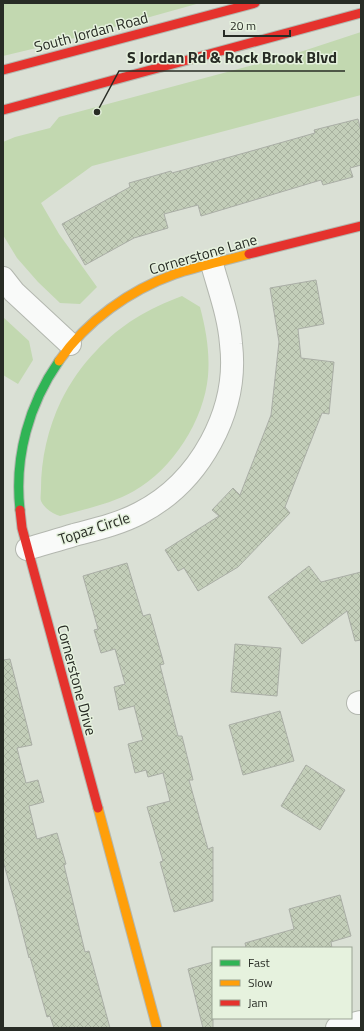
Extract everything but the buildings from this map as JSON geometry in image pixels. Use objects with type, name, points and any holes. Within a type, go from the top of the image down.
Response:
[{"type":"street","name":"South Jordan Road","points":[[3,70],[255,3]]},
{"type":"street","points":[[3,110],[361,13]]},
{"type":"street","name":"Cornerstone Lane","points":[[70,344],[97,319],[139,289],[164,278],[212,264],[361,226]]},
{"type":"street","name":"Topaz Circle","points":[[27,549],[106,528],[139,514],[168,495],[194,469],[218,427],[230,392],[232,378],[232,345],[224,306],[212,264]]},
{"type":"street","points":[[3,278],[14,292],[70,344]]},
{"type":"street","name":"Cornerstone Drive","points":[[70,344],[48,376],[29,416],[20,463],[19,511],[27,549],[157,1028]]},
{"type":"street","points":[[337,1028],[361,1022]]},
{"type":"green space","points":[[3,3],[200,3],[53,44],[3,56]]},
{"type":"green space","points":[[361,32],[361,95],[92,166],[41,203],[59,234],[97,287],[80,304],[60,303],[38,282],[17,258],[3,235],[3,142],[15,137],[50,128],[59,117],[291,55]]},
{"type":"green space","points":[[182,296],[200,307],[208,350],[208,376],[205,393],[193,426],[184,442],[173,457],[148,482],[125,496],[107,503],[60,516],[52,512],[42,504],[41,500],[42,466],[52,422],[68,388],[86,362],[105,341],[125,325],[146,312]]},
{"type":"green space","points":[[3,317],[29,341],[33,360],[18,384],[3,375]]},
{"type":"traffic: fast","points":[[20,510],[19,470],[26,432],[39,395],[59,361]]},
{"type":"traffic: slow","points":[[59,361],[82,333],[110,308],[126,298],[175,274],[249,254]]},
{"type":"traffic: slow","points":[[98,808],[157,1028]]},
{"type":"traffic: jam","points":[[3,70],[255,3]]},
{"type":"traffic: jam","points":[[3,110],[361,13]]},
{"type":"traffic: jam","points":[[249,254],[361,226]]},
{"type":"traffic: jam","points":[[20,510],[22,528],[98,808]]},
{"type":"place","name":"S Jordan Rd & Rock Brook Blvd","points":[[97,112]]}]
